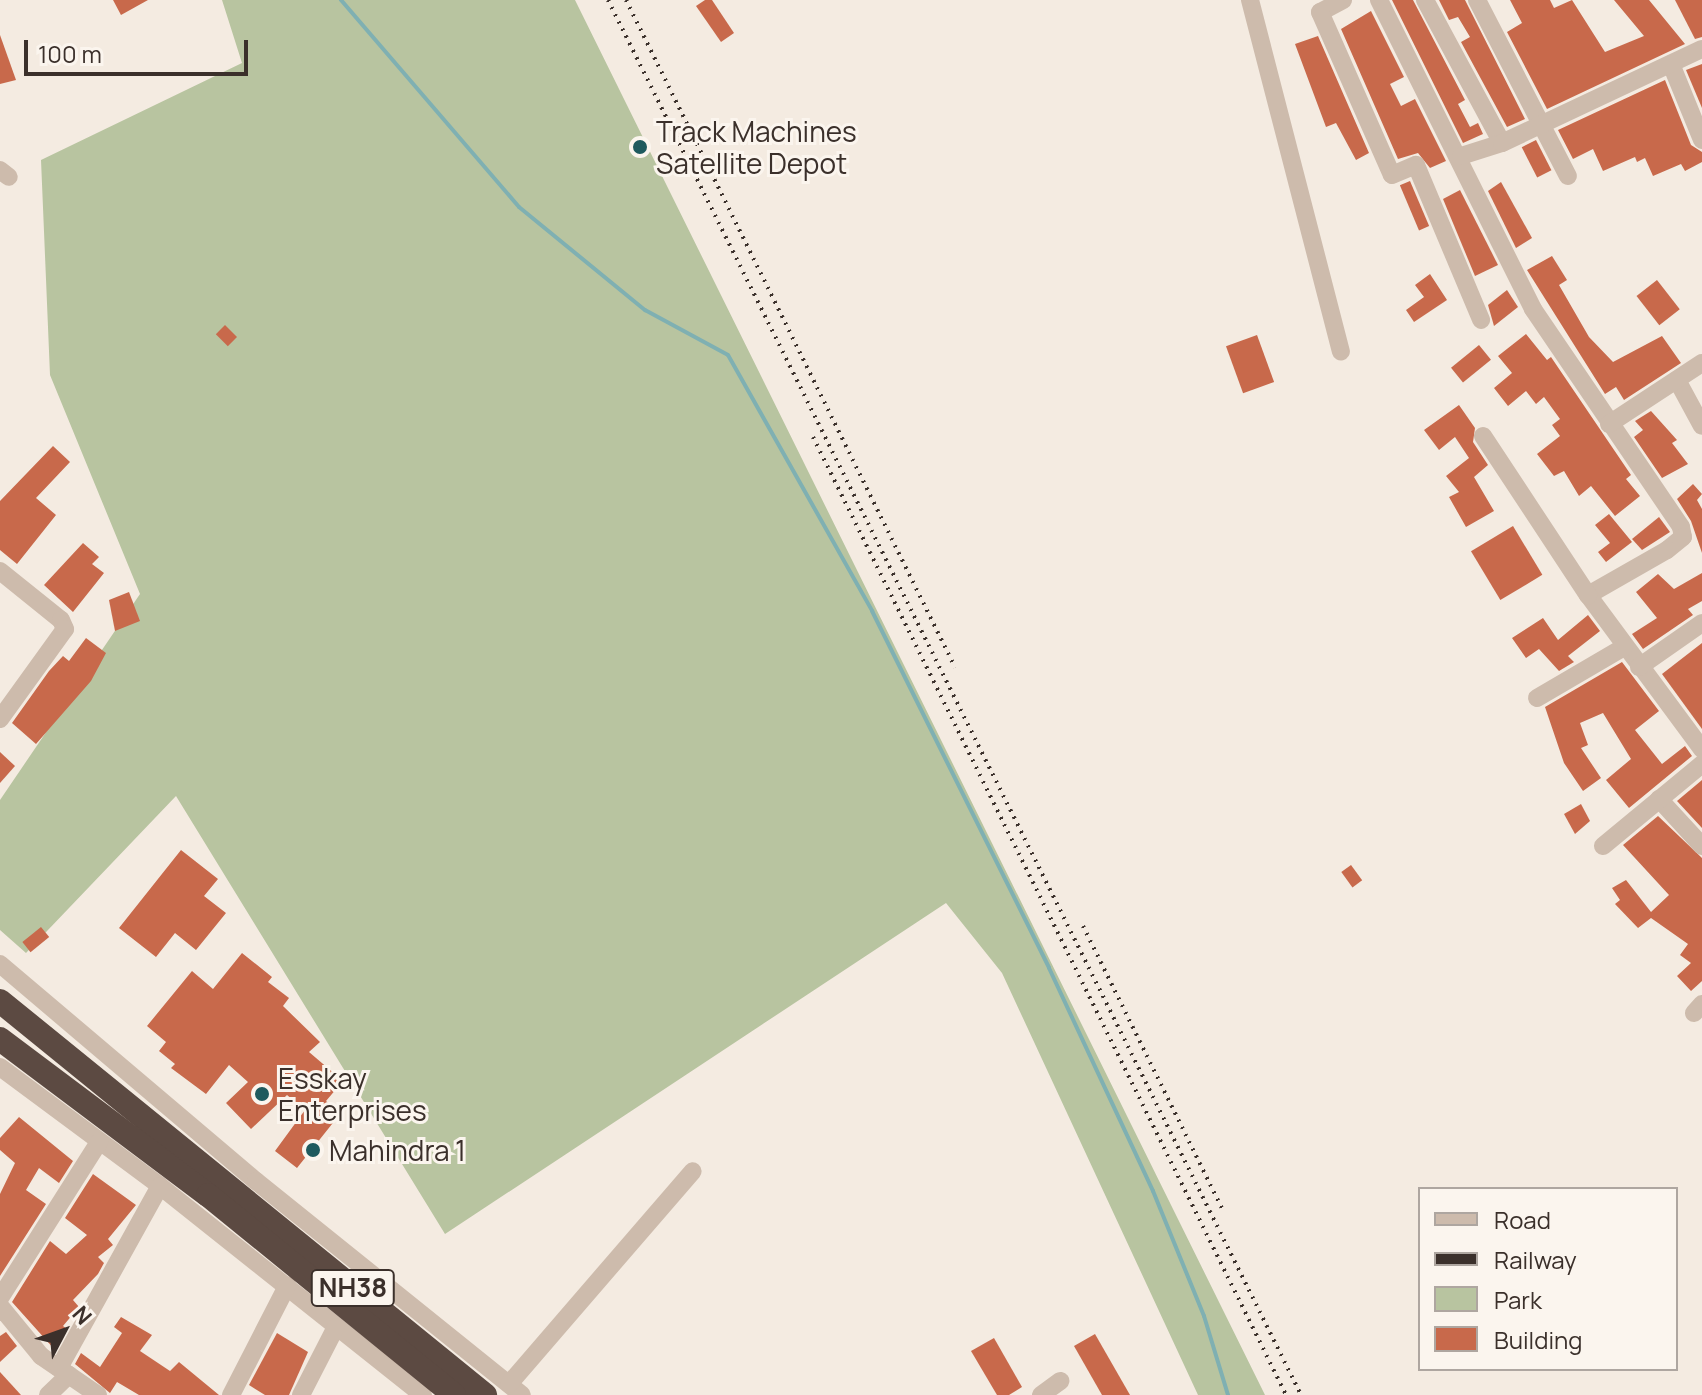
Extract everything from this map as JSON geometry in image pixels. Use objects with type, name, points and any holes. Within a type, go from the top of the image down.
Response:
[{"type":"highway","name":"NH38","points":[[0,1001],[485,1395]]},
{"type":"highway","name":"NH38","points":[[0,1039],[208,1195],[454,1395]]},
{"type":"street","points":[[1250,0],[1341,351]]},
{"type":"street","points":[[1343,0],[1320,12],[1392,175],[1416,165],[1481,320]]},
{"type":"street","points":[[1379,0],[1461,156],[1533,309],[1683,537],[1588,595]]},
{"type":"street","points":[[1425,0],[1502,143]]},
{"type":"street","points":[[1477,0],[1568,176]]},
{"type":"street","points":[[1461,156],[1502,143],[1702,49]]},
{"type":"street","points":[[1671,64],[1702,140]]},
{"type":"street","points":[[1609,424],[1702,363]]},
{"type":"street","points":[[1677,380],[1702,426]]},
{"type":"street","points":[[1483,436],[1624,647],[1702,749]]},
{"type":"street","points":[[0,571],[61,620],[65,629],[0,719]]},
{"type":"street","points":[[1639,667],[1702,623]]},
{"type":"street","points":[[1537,698],[1624,647]]},
{"type":"street","points":[[1603,846],[1702,764]]},
{"type":"street","points":[[1659,799],[1702,846]]},
{"type":"street","points":[[0,964],[516,1390],[693,1171]]},
{"type":"street","points":[[0,1067],[160,1186],[287,1286],[413,1392]]},
{"type":"street","points":[[0,1298],[99,1142]]},
{"type":"street","points":[[48,1395],[64,1372],[160,1186]]},
{"type":"street","points":[[231,1395],[287,1286]]},
{"type":"street","points":[[3,1319],[64,1372],[98,1395]]},
{"type":"street","points":[[301,1395],[336,1327]]},
{"type":"street","points":[[1041,1395],[1060,1381]]},
{"type":"green space","points":[[222,0],[575,0],[1265,1395],[1198,1395],[1002,973],[946,903],[445,1234],[176,796],[26,953],[0,930],[0,800],[140,594],[50,375],[41,160],[242,63]]},
{"type":"building","points":[[113,0],[148,0],[121,15]]},
{"type":"building","points":[[705,0],[712,0],[734,33],[721,42],[696,6]]},
{"type":"building","points":[[1392,0],[1413,0],[1465,100],[1458,104],[1470,127],[1478,123],[1483,134],[1463,143]]},
{"type":"building","points":[[1439,0],[1465,0],[1525,119],[1507,127],[1461,42],[1470,37],[1458,17],[1449,20]]},
{"type":"building","points":[[1510,0],[1550,0],[1554,8],[1572,0],[1605,52],[1644,36],[1614,0],[1649,0],[1685,44],[1547,109],[1507,32],[1522,23]]},
{"type":"building","points":[[1675,0],[1702,0],[1702,37],[1695,39]]},
{"type":"building","points":[[1371,11],[1404,77],[1390,84],[1401,106],[1415,99],[1446,161],[1430,168],[1418,153],[1398,159],[1341,29]]},
{"type":"building","points":[[0,35],[16,80],[0,84]]},
{"type":"building","points":[[1318,36],[1369,153],[1356,160],[1336,123],[1326,127],[1295,44]]},
{"type":"building","points":[[1702,64],[1702,108],[1686,70]]},
{"type":"building","points":[[1665,80],[1691,145],[1702,152],[1702,162],[1685,171],[1681,164],[1653,176],[1645,158],[1637,162],[1635,157],[1603,171],[1593,149],[1573,159],[1558,130]]},
{"type":"building","points":[[1536,140],[1551,170],[1537,178],[1522,147]]},
{"type":"building","points":[[1410,181],[1429,226],[1419,230],[1400,185]]},
{"type":"building","points":[[1501,182],[1532,238],[1516,248],[1488,191]]},
{"type":"building","points":[[1460,190],[1498,265],[1475,276],[1443,199]]},
{"type":"building","points":[[1552,256],[1567,280],[1559,285],[1589,337],[1613,362],[1662,336],[1681,363],[1624,400],[1616,387],[1605,394],[1527,270]]},
{"type":"building","points":[[1430,274],[1447,300],[1414,322],[1406,310],[1424,297],[1415,285]]},
{"type":"building","points":[[1657,280],[1680,309],[1659,325],[1637,296]]},
{"type":"building","points":[[1507,290],[1518,307],[1494,326],[1488,305]]},
{"type":"building","points":[[225,325],[237,337],[228,346],[216,334]]},
{"type":"building","points":[[1526,334],[1547,360],[1551,357],[1631,475],[1626,479],[1640,496],[1615,516],[1591,486],[1579,496],[1564,471],[1554,476],[1537,454],[1560,436],[1552,425],[1560,419],[1544,397],[1536,404],[1526,391],[1508,406],[1494,388],[1512,373],[1498,356]]},
{"type":"building","points":[[1257,335],[1274,382],[1243,393],[1226,346]]},
{"type":"building","points":[[1479,345],[1491,360],[1463,382],[1451,368]]},
{"type":"building","points":[[1459,405],[1475,428],[1473,442],[1488,465],[1474,477],[1494,511],[1466,527],[1449,497],[1459,492],[1446,476],[1469,458],[1455,437],[1439,450],[1424,430]]},
{"type":"building","points":[[1651,411],[1677,440],[1672,443],[1688,464],[1662,478],[1634,437],[1643,430],[1635,421]]},
{"type":"building","points":[[53,446],[70,462],[36,498],[56,515],[17,564],[0,550],[0,501]]},
{"type":"building","points":[[1693,484],[1702,494],[1697,500],[1702,509],[1702,553],[1691,521],[1677,499]]},
{"type":"building","points":[[1609,514],[1632,542],[1606,562],[1598,552],[1610,543],[1595,525]]},
{"type":"building","points":[[1659,517],[1670,532],[1642,550],[1632,539]]},
{"type":"building","points":[[1513,526],[1542,575],[1500,600],[1471,551]]},
{"type":"building","points":[[83,543],[99,557],[92,564],[104,573],[73,612],[44,585]]},
{"type":"building","points":[[1702,573],[1702,601],[1688,609],[1693,615],[1643,649],[1632,634],[1657,618],[1636,592],[1658,574],[1674,589]]},
{"type":"building","points":[[129,592],[140,621],[115,631],[109,600]]},
{"type":"building","points":[[1588,615],[1600,631],[1568,656],[1574,662],[1559,671],[1539,649],[1526,658],[1512,638],[1543,618],[1558,640]]},
{"type":"building","points":[[86,638],[106,653],[91,681],[36,744],[12,723],[49,671],[63,656],[69,661]]},
{"type":"building","points":[[1702,643],[1702,729],[1662,674]]},
{"type":"building","points":[[1622,662],[1659,711],[1635,730],[1662,764],[1685,746],[1692,756],[1629,808],[1606,780],[1631,759],[1603,713],[1580,723],[1588,745],[1581,748],[1601,778],[1583,791],[1564,763],[1545,707]]},
{"type":"building","points":[[0,752],[15,766],[0,783]]},
{"type":"building","points":[[1702,780],[1702,828],[1677,801]]},
{"type":"building","points":[[1581,804],[1590,821],[1575,834],[1564,814]]},
{"type":"building","points":[[1658,816],[1702,858],[1702,981],[1691,991],[1677,976],[1691,963],[1680,955],[1688,944],[1651,918],[1638,928],[1615,904],[1620,900],[1612,888],[1626,880],[1651,912],[1669,895],[1623,845]]},
{"type":"building","points":[[181,850],[218,879],[204,896],[226,913],[196,950],[175,933],[156,957],[119,928]]},
{"type":"building","points":[[1351,865],[1362,880],[1352,887],[1341,872]]},
{"type":"building","points":[[41,927],[49,937],[31,952],[22,942]]},
{"type":"building","points":[[242,953],[272,977],[268,982],[289,998],[283,1006],[320,1042],[309,1052],[343,1081],[326,1101],[340,1114],[297,1168],[275,1151],[305,1110],[287,1095],[251,1129],[226,1103],[248,1082],[229,1065],[206,1094],[171,1068],[175,1064],[159,1051],[166,1042],[147,1026],[192,971],[213,989]]},
{"type":"building","points":[[19,1117],[73,1161],[59,1183],[39,1168],[26,1190],[46,1204],[0,1276],[0,1194],[15,1163],[0,1150],[0,1138]]},
{"type":"building","points":[[93,1174],[136,1205],[108,1239],[113,1245],[98,1257],[104,1263],[98,1274],[73,1300],[79,1307],[63,1326],[67,1329],[55,1350],[12,1302],[50,1241],[66,1254],[87,1235],[65,1218]]},
{"type":"building","points":[[121,1317],[152,1335],[140,1351],[170,1371],[179,1362],[219,1395],[139,1395],[117,1382],[110,1393],[75,1364],[81,1353],[100,1367],[122,1333],[114,1327]]},
{"type":"building","points":[[6,1332],[17,1346],[0,1362],[0,1336]]},
{"type":"building","points":[[277,1333],[308,1352],[289,1395],[265,1395],[249,1385]]},
{"type":"building","points":[[1095,1334],[1130,1395],[1102,1395],[1074,1346]]},
{"type":"building","points":[[994,1338],[1022,1387],[1009,1395],[997,1395],[971,1351]]},
{"type":"building","points":[[0,1372],[21,1395],[0,1395]]},
{"type":"waterway","points":[[341,0],[519,207],[645,310],[728,355],[872,611],[1049,968],[1153,1191],[1204,1316],[1228,1395]]},
{"type":"railway","points":[[608,0],[1301,1395]]},
{"type":"railway","points":[[626,0],[955,667]]},
{"type":"railway","points":[[813,437],[1286,1395]]},
{"type":"railway","points":[[1083,926],[1222,1209]]},
{"type":"place","name":"Track Machines Satellite Depot","points":[[640,147]]},
{"type":"place","name":"Esskay Enterprises","points":[[262,1094]]},
{"type":"place","name":"Mahindra 1","points":[[313,1150]]}]
